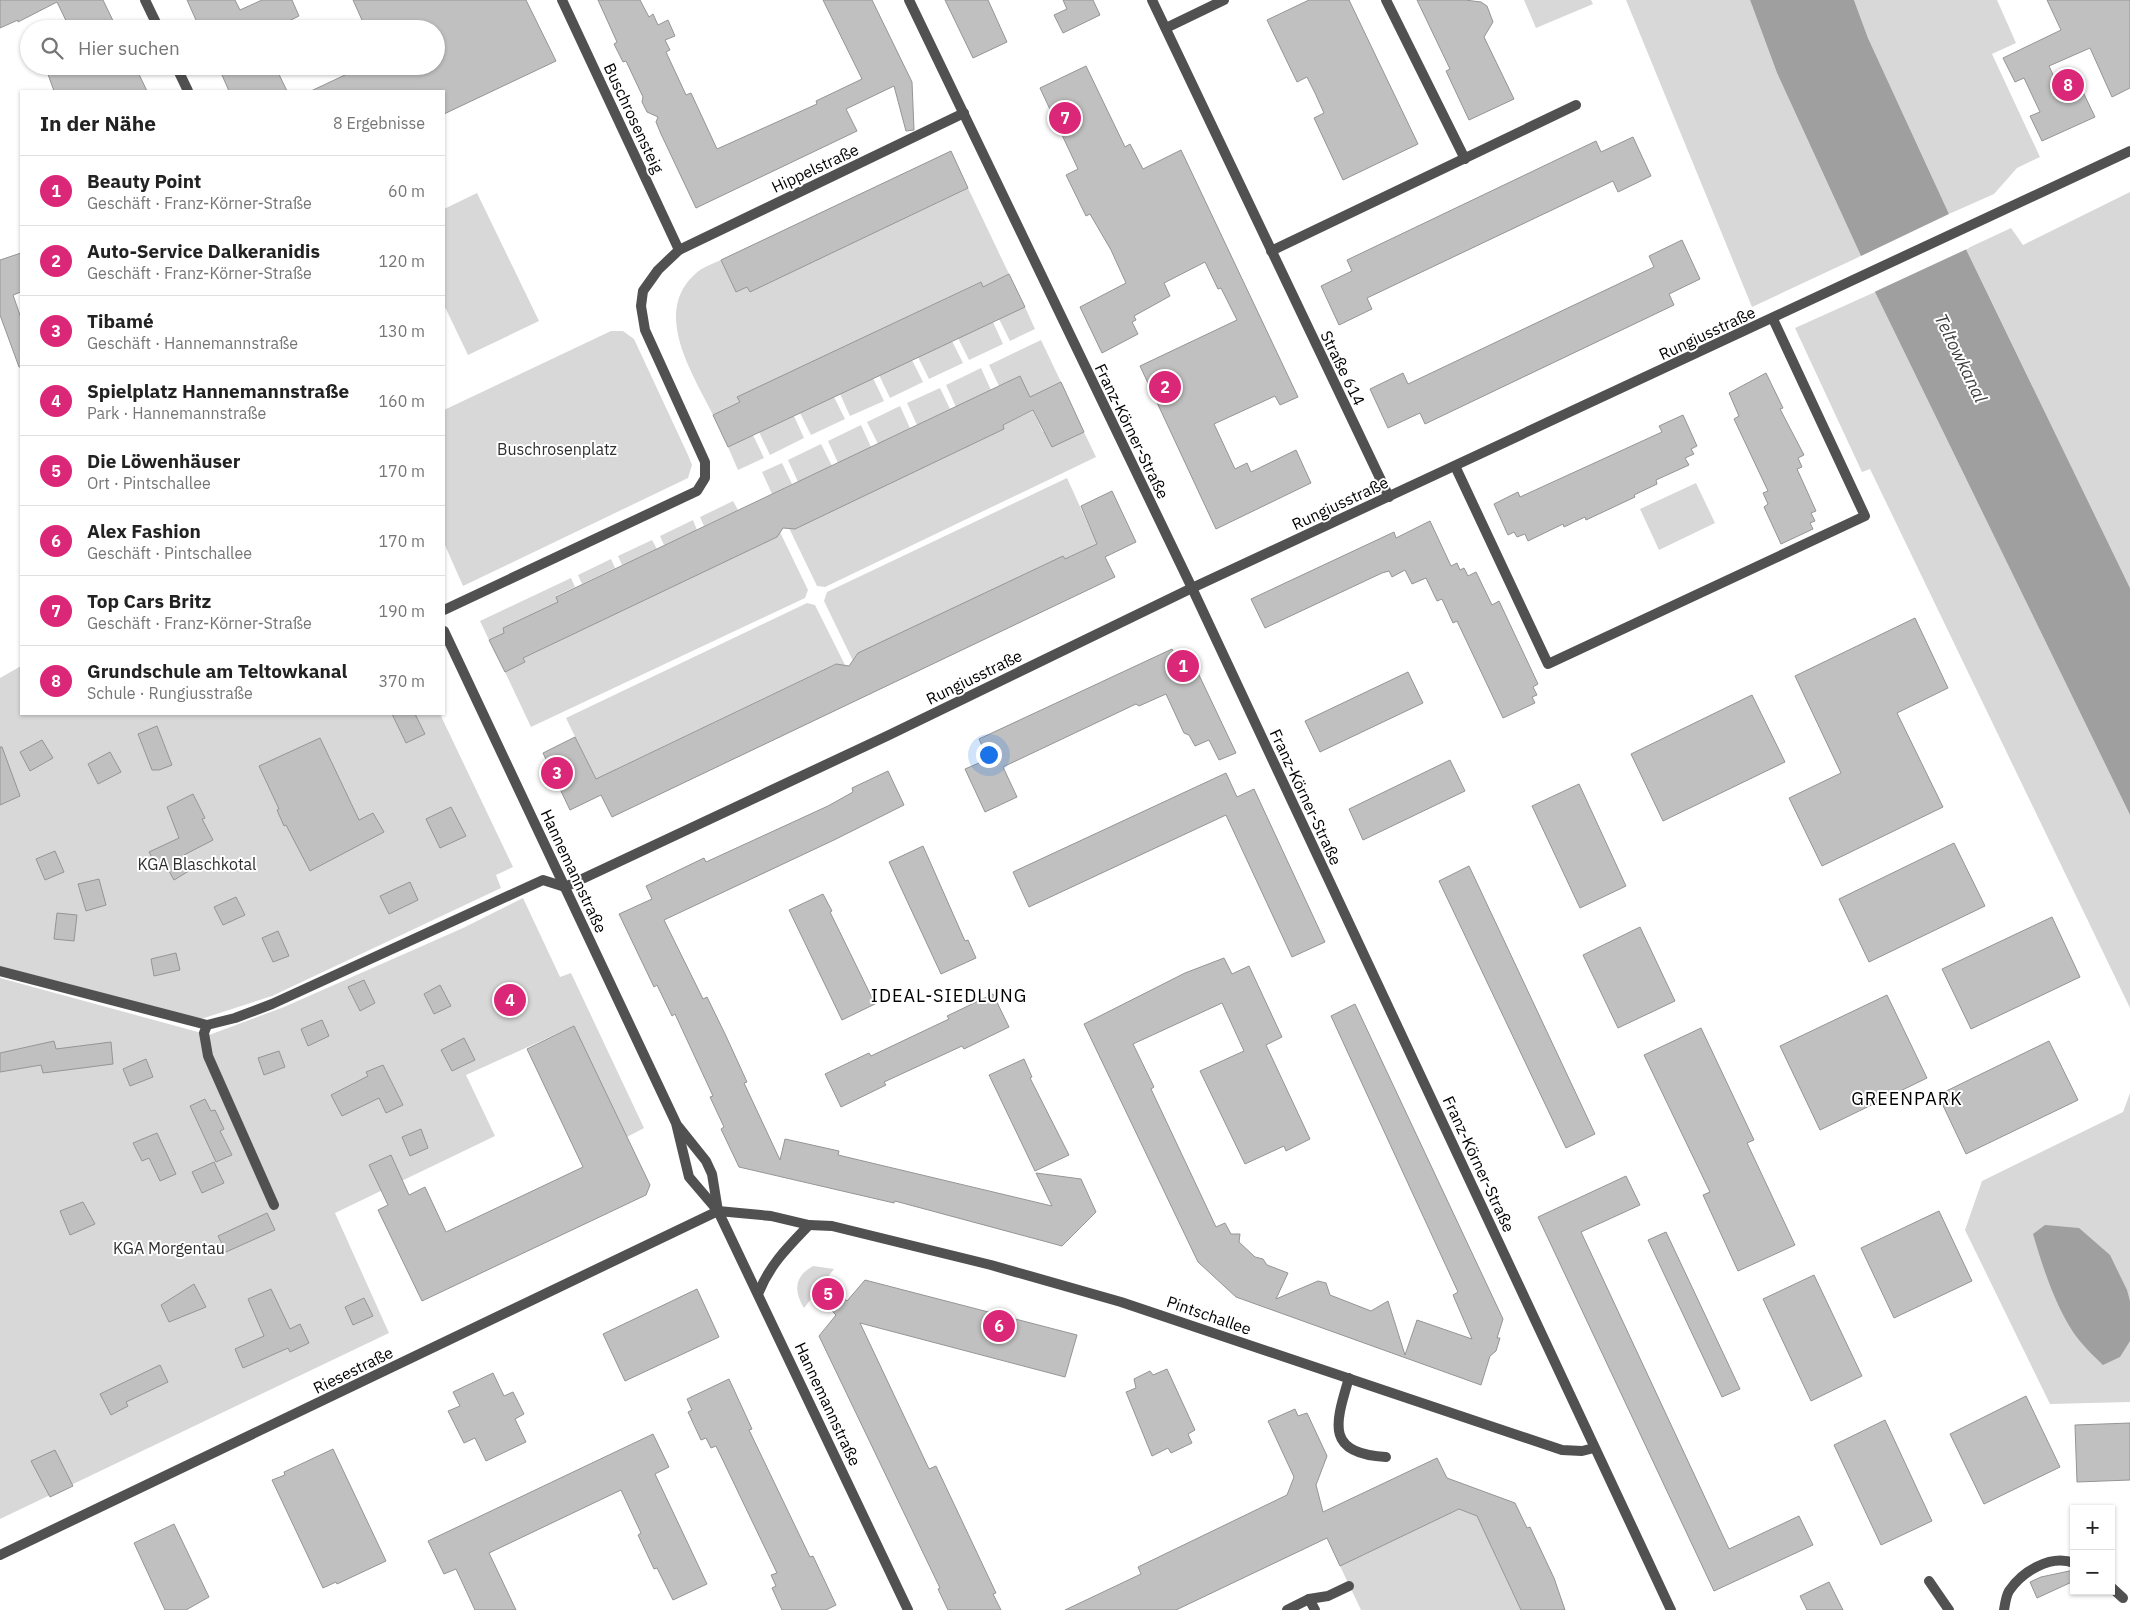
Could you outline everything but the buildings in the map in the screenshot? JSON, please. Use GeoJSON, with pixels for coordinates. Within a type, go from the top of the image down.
{"type":"FeatureCollection","features":[{"type":"Feature","properties":{"kind":"street"},"geometry":{"type":"LineString","coordinates":[[145,0],[155,20]]}},
{"type":"Feature","properties":{"kind":"street","name":"Buschrosensteig"},"geometry":{"type":"LineString","coordinates":[[562,0],[679,250]]}},
{"type":"Feature","properties":{"kind":"street","name":"Franz-Körner-Straße"},"geometry":{"type":"LineString","coordinates":[[909,0],[1192,588],[1671,1610]]}},
{"type":"Feature","properties":{"kind":"street","name":"Straße 614"},"geometry":{"type":"LineString","coordinates":[[1152,0],[1389,497]]}},
{"type":"Feature","properties":{"kind":"street"},"geometry":{"type":"LineString","coordinates":[[1166,28],[1224,0]]}},
{"type":"Feature","properties":{"kind":"street"},"geometry":{"type":"LineString","coordinates":[[1386,0],[1465,159]]}},
{"type":"Feature","properties":{"kind":"street"},"geometry":{"type":"LineString","coordinates":[[180,75],[188,90]]}},
{"type":"Feature","properties":{"kind":"street"},"geometry":{"type":"LineString","coordinates":[[1271,251],[1576,105]]}},
{"type":"Feature","properties":{"kind":"street","name":"Hippelstraße"},"geometry":{"type":"LineString","coordinates":[[679,250],[964,113]]}},
{"type":"Feature","properties":{"kind":"street","name":"Rungiusstraße"},"geometry":{"type":"LineString","coordinates":[[565,887],[887,736],[1192,588],[1773,319],[2130,151]]}},
{"type":"Feature","properties":{"kind":"street"},"geometry":{"type":"LineString","coordinates":[[445,610],[697,491],[705,478],[705,462],[645,330],[641,306],[643,291],[658,270],[679,250]]}},
{"type":"Feature","properties":{"kind":"street"},"geometry":{"type":"LineString","coordinates":[[1455,466],[1548,664],[1865,516],[1773,319]]}},
{"type":"Feature","properties":{"kind":"street","name":"Hannemannstraße"},"geometry":{"type":"LineString","coordinates":[[445,633],[676,1123],[689,1177],[718,1211],[908,1610]]}},
{"type":"Feature","properties":{"kind":"street"},"geometry":{"type":"LineString","coordinates":[[0,971],[207,1024],[235,1018],[272,1004],[543,880],[565,887]]}},
{"type":"Feature","properties":{"kind":"street"},"geometry":{"type":"LineString","coordinates":[[207,1024],[204,1034],[208,1056],[274,1205]]}},
{"type":"Feature","properties":{"kind":"street","name":"Hannemannstraße"},"geometry":{"type":"LineString","coordinates":[[676,1123],[706,1161],[712,1174],[718,1211]]}},
{"type":"Feature","properties":{"kind":"street","name":"Pintschallee"},"geometry":{"type":"LineString","coordinates":[[718,1211],[771,1216],[809,1225],[842,1228],[991,1265],[1122,1302],[1562,1450],[1582,1451],[1594,1448]]}},
{"type":"Feature","properties":{"kind":"street","name":"Riesestraße"},"geometry":{"type":"LineString","coordinates":[[0,1555],[718,1211]]}},
{"type":"Feature","properties":{"kind":"street"},"geometry":{"type":"LineString","coordinates":[[758,1292],[766,1273],[776,1258],[809,1225]]}},
{"type":"Feature","properties":{"kind":"street"},"geometry":{"type":"LineString","coordinates":[[1349,1378],[1337,1418],[1342,1440],[1350,1449],[1358,1453],[1386,1457]]}},
{"type":"Feature","properties":{"kind":"street"},"geometry":{"type":"LineString","coordinates":[[2004,1610],[2008,1592],[2026,1572],[2048,1563],[2070,1563]]}},
{"type":"Feature","properties":{"kind":"street"},"geometry":{"type":"LineString","coordinates":[[1929,1581],[1949,1610]]}},
{"type":"Feature","properties":{"kind":"street"},"geometry":{"type":"LineString","coordinates":[[1287,1610],[1309,1600],[1328,1596],[1349,1586]]}},
{"type":"Feature","properties":{"kind":"street"},"geometry":{"type":"LineString","coordinates":[[2115,1591],[2123,1598]]}},
{"type":"Feature","properties":{"kind":"street"},"geometry":{"type":"LineString","coordinates":[[1309,1600],[1314,1610]]}},
{"type":"Feature","properties":{"kind":"green space"},"geometry":{"type":"Polygon","coordinates":[[[1524,0],[1591,0],[1593,4],[1536,28],[1524,0]]]}},
{"type":"Feature","properties":{"kind":"green space"},"geometry":{"type":"Polygon","coordinates":[[[1626,0],[1750,0],[1777,73],[1861,256],[1752,307],[1626,0]]]}},
{"type":"Feature","properties":{"kind":"green space"},"geometry":{"type":"Polygon","coordinates":[[[1854,0],[1997,0],[2016,43],[1992,54],[2040,157],[2017,168],[1994,194],[1949,214],[1868,38],[1854,0]]]}},
{"type":"Feature","properties":{"kind":"green space"},"geometry":{"type":"Polygon","coordinates":[[[968,188],[1009,274],[983,287],[980,282],[738,397],[740,402],[713,415],[686,361],[676,322],[678,303],[685,286],[700,270],[721,260],[736,292],[747,287],[750,292],[968,188]]]}},
{"type":"Feature","properties":{"kind":"green space"},"geometry":{"type":"Polygon","coordinates":[[[2130,192],[2130,588],[1966,249],[2011,228],[2023,245],[2130,192]]]}},
{"type":"Feature","properties":{"kind":"green space"},"geometry":{"type":"Polygon","coordinates":[[[477,193],[539,321],[468,355],[445,307],[445,209],[477,193]]]}},
{"type":"Feature","properties":{"kind":"green space"},"geometry":{"type":"Polygon","coordinates":[[[1875,292],[2130,815],[2130,1008],[1870,469],[1862,472],[1795,328],[1875,292]]]}},
{"type":"Feature","properties":{"kind":"green space"},"geometry":{"type":"Polygon","coordinates":[[[1025,307],[1035,329],[1010,341],[999,319],[1025,307]]]}},
{"type":"Feature","properties":{"kind":"green space"},"geometry":{"type":"Polygon","coordinates":[[[993,322],[1003,344],[969,360],[958,338],[993,322]]]}},
{"type":"Feature","properties":{"kind":"green space","name":"Buschrosenplatz"},"geometry":{"type":"Polygon","coordinates":[[[611,331],[623,331],[634,339],[692,465],[688,478],[463,586],[445,545],[445,410],[611,331]]]}},
{"type":"Feature","properties":{"kind":"green space"},"geometry":{"type":"Polygon","coordinates":[[[1041,340],[1061,382],[1030,397],[1020,376],[999,386],[989,365],[1041,340]]]}},
{"type":"Feature","properties":{"kind":"green space"},"geometry":{"type":"Polygon","coordinates":[[[952,341],[963,363],[929,379],[918,357],[952,341]]]}},
{"type":"Feature","properties":{"kind":"green space"},"geometry":{"type":"Polygon","coordinates":[[[912,360],[923,382],[890,398],[879,375],[912,360]]]}},
{"type":"Feature","properties":{"kind":"green space"},"geometry":{"type":"Polygon","coordinates":[[[981,368],[991,390],[956,407],[946,385],[981,368]]]}},
{"type":"Feature","properties":{"kind":"green space"},"geometry":{"type":"Polygon","coordinates":[[[873,378],[884,401],[850,416],[840,394],[873,378]]]}},
{"type":"Feature","properties":{"kind":"green space"},"geometry":{"type":"Polygon","coordinates":[[[940,388],[950,409],[917,425],[907,403],[940,388]]]}},
{"type":"Feature","properties":{"kind":"green space"},"geometry":{"type":"Polygon","coordinates":[[[834,397],[845,419],[811,435],[800,413],[834,397]]]}},
{"type":"Feature","properties":{"kind":"green space"},"geometry":{"type":"Polygon","coordinates":[[[900,406],[910,428],[878,444],[867,422],[900,406]]]}},
{"type":"Feature","properties":{"kind":"green space"},"geometry":{"type":"Polygon","coordinates":[[[1033,411],[1043,432],[1084,432],[1096,457],[825,587],[817,586],[788,526],[795,529],[1004,429],[1003,425],[1033,411]]]}},
{"type":"Feature","properties":{"kind":"green space"},"geometry":{"type":"Polygon","coordinates":[[[794,416],[804,438],[770,455],[759,432],[794,416]]]}},
{"type":"Feature","properties":{"kind":"green space"},"geometry":{"type":"Polygon","coordinates":[[[861,425],[871,447],[838,463],[828,441],[861,425]]]}},
{"type":"Feature","properties":{"kind":"green space"},"geometry":{"type":"Polygon","coordinates":[[[753,435],[764,458],[738,470],[728,447],[753,435]]]}},
{"type":"Feature","properties":{"kind":"green space"},"geometry":{"type":"Polygon","coordinates":[[[821,444],[832,466],[798,482],[788,460],[821,444]]]}},
{"type":"Feature","properties":{"kind":"green space"},"geometry":{"type":"Polygon","coordinates":[[[782,463],[792,484],[772,494],[762,472],[782,463]]]}},
{"type":"Feature","properties":{"kind":"green space"},"geometry":{"type":"Polygon","coordinates":[[[1067,478],[1097,544],[1065,559],[1063,556],[858,653],[854,658],[854,663],[824,601],[827,592],[1067,478]]]}},
{"type":"Feature","properties":{"kind":"green space"},"geometry":{"type":"Polygon","coordinates":[[[1696,483],[1715,523],[1659,550],[1640,509],[1696,483]]]}},
{"type":"Feature","properties":{"kind":"green space"},"geometry":{"type":"Polygon","coordinates":[[[733,501],[738,510],[704,526],[700,517],[733,501]]]}},
{"type":"Feature","properties":{"kind":"green space"},"geometry":{"type":"Polygon","coordinates":[[[693,520],[697,530],[664,545],[660,536],[693,520]]]}},
{"type":"Feature","properties":{"kind":"green space"},"geometry":{"type":"Polygon","coordinates":[[[779,530],[808,590],[805,598],[531,727],[505,672],[525,662],[523,658],[777,537],[779,530]]]}},
{"type":"Feature","properties":{"kind":"green space"},"geometry":{"type":"Polygon","coordinates":[[[652,540],[657,549],[622,565],[618,556],[652,540]]]}},
{"type":"Feature","properties":{"kind":"green space"},"geometry":{"type":"Polygon","coordinates":[[[611,559],[615,568],[582,584],[578,575],[611,559]]]}},
{"type":"Feature","properties":{"kind":"green space"},"geometry":{"type":"Polygon","coordinates":[[[571,578],[575,587],[556,596],[558,602],[503,628],[504,633],[489,640],[480,621],[571,578]]]}},
{"type":"Feature","properties":{"kind":"green space"},"geometry":{"type":"Polygon","coordinates":[[[807,603],[815,605],[846,667],[835,664],[616,769],[618,774],[598,784],[566,718],[807,603]]]}},
{"type":"Feature","properties":{"kind":"green space","name":"KGA Blaschkotal"},"geometry":{"type":"Polygon","coordinates":[[[20,667],[20,715],[440,715],[513,867],[496,875],[501,888],[272,996],[201,1019],[0,966],[0,678],[20,667]]]}},
{"type":"Feature","properties":{"kind":"green space","name":"KGA Morgentau"},"geometry":{"type":"Polygon","coordinates":[[[523,898],[560,977],[571,973],[644,1128],[627,1137],[574,1026],[466,1075],[495,1136],[335,1213],[389,1333],[0,1519],[0,978],[209,1035],[284,1007],[463,928],[523,898]]]}},
{"type":"Feature","properties":{"kind":"green space"},"geometry":{"type":"Polygon","coordinates":[[[2130,1093],[2130,1402],[2050,1404],[1965,1230],[1982,1181],[2123,1112],[2130,1093]]]}},
{"type":"Feature","properties":{"kind":"green space"},"geometry":{"type":"Polygon","coordinates":[[[813,1266],[834,1269],[804,1308],[798,1295],[799,1279],[802,1274],[813,1266]]]}},
{"type":"Feature","properties":{"kind":"green space"},"geometry":{"type":"Polygon","coordinates":[[[1459,1509],[1477,1516],[1521,1610],[1361,1610],[1340,1566],[1459,1509]]]}},
{"type":"Feature","properties":{"kind":"water","name":"Teltowkanal"},"geometry":{"type":"Polygon","coordinates":[[[1750,0],[1854,0],[1868,38],[1949,214],[2130,588],[2130,815],[1875,292],[1861,256],[1777,73],[1750,0]]]}},
{"type":"Feature","properties":{"kind":"water"},"geometry":{"type":"Polygon","coordinates":[[[2045,1225],[2079,1228],[2110,1255],[2127,1290],[2130,1301],[2130,1341],[2120,1357],[2103,1365],[2071,1329],[2057,1303],[2033,1234],[2045,1225]]]}},
{"type":"Feature","properties":{"kind":"pier"},"geometry":{"type":"Polygon","coordinates":[[[1951,213],[1969,248],[1872,293],[1859,257],[1951,213]]]}},
{"type":"Feature","properties":{"kind":"place","name":"Grundschule am Teltowkanal"},"geometry":{"type":"Point","coordinates":[2068,85]}},
{"type":"Feature","properties":{"kind":"place","name":"Top Cars Britz"},"geometry":{"type":"Point","coordinates":[1065,118]}},
{"type":"Feature","properties":{"kind":"place","name":"Auto-Service Dalkeranidis"},"geometry":{"type":"Point","coordinates":[1165,387]}},
{"type":"Feature","properties":{"kind":"place","name":"Beauty Point"},"geometry":{"type":"Point","coordinates":[1183,666]}},
{"type":"Feature","properties":{"kind":"place","name":"Tibamé"},"geometry":{"type":"Point","coordinates":[557,773]}},
{"type":"Feature","properties":{"kind":"place","name":"Spielplatz Hannemannstraße"},"geometry":{"type":"Point","coordinates":[510,1000]}},
{"type":"Feature","properties":{"kind":"place","name":"Die Löwenhäuser"},"geometry":{"type":"Point","coordinates":[828,1294]}},
{"type":"Feature","properties":{"kind":"place","name":"Alex Fashion"},"geometry":{"type":"Point","coordinates":[999,1326]}},
{"type":"Feature","properties":{"kind":"district","name":"IDEAL-SIEDLUNG"},"geometry":{"type":"Point","coordinates":[949,995]}},
{"type":"Feature","properties":{"kind":"district","name":"GREENPARK"},"geometry":{"type":"Point","coordinates":[1907,1098]}}]}
